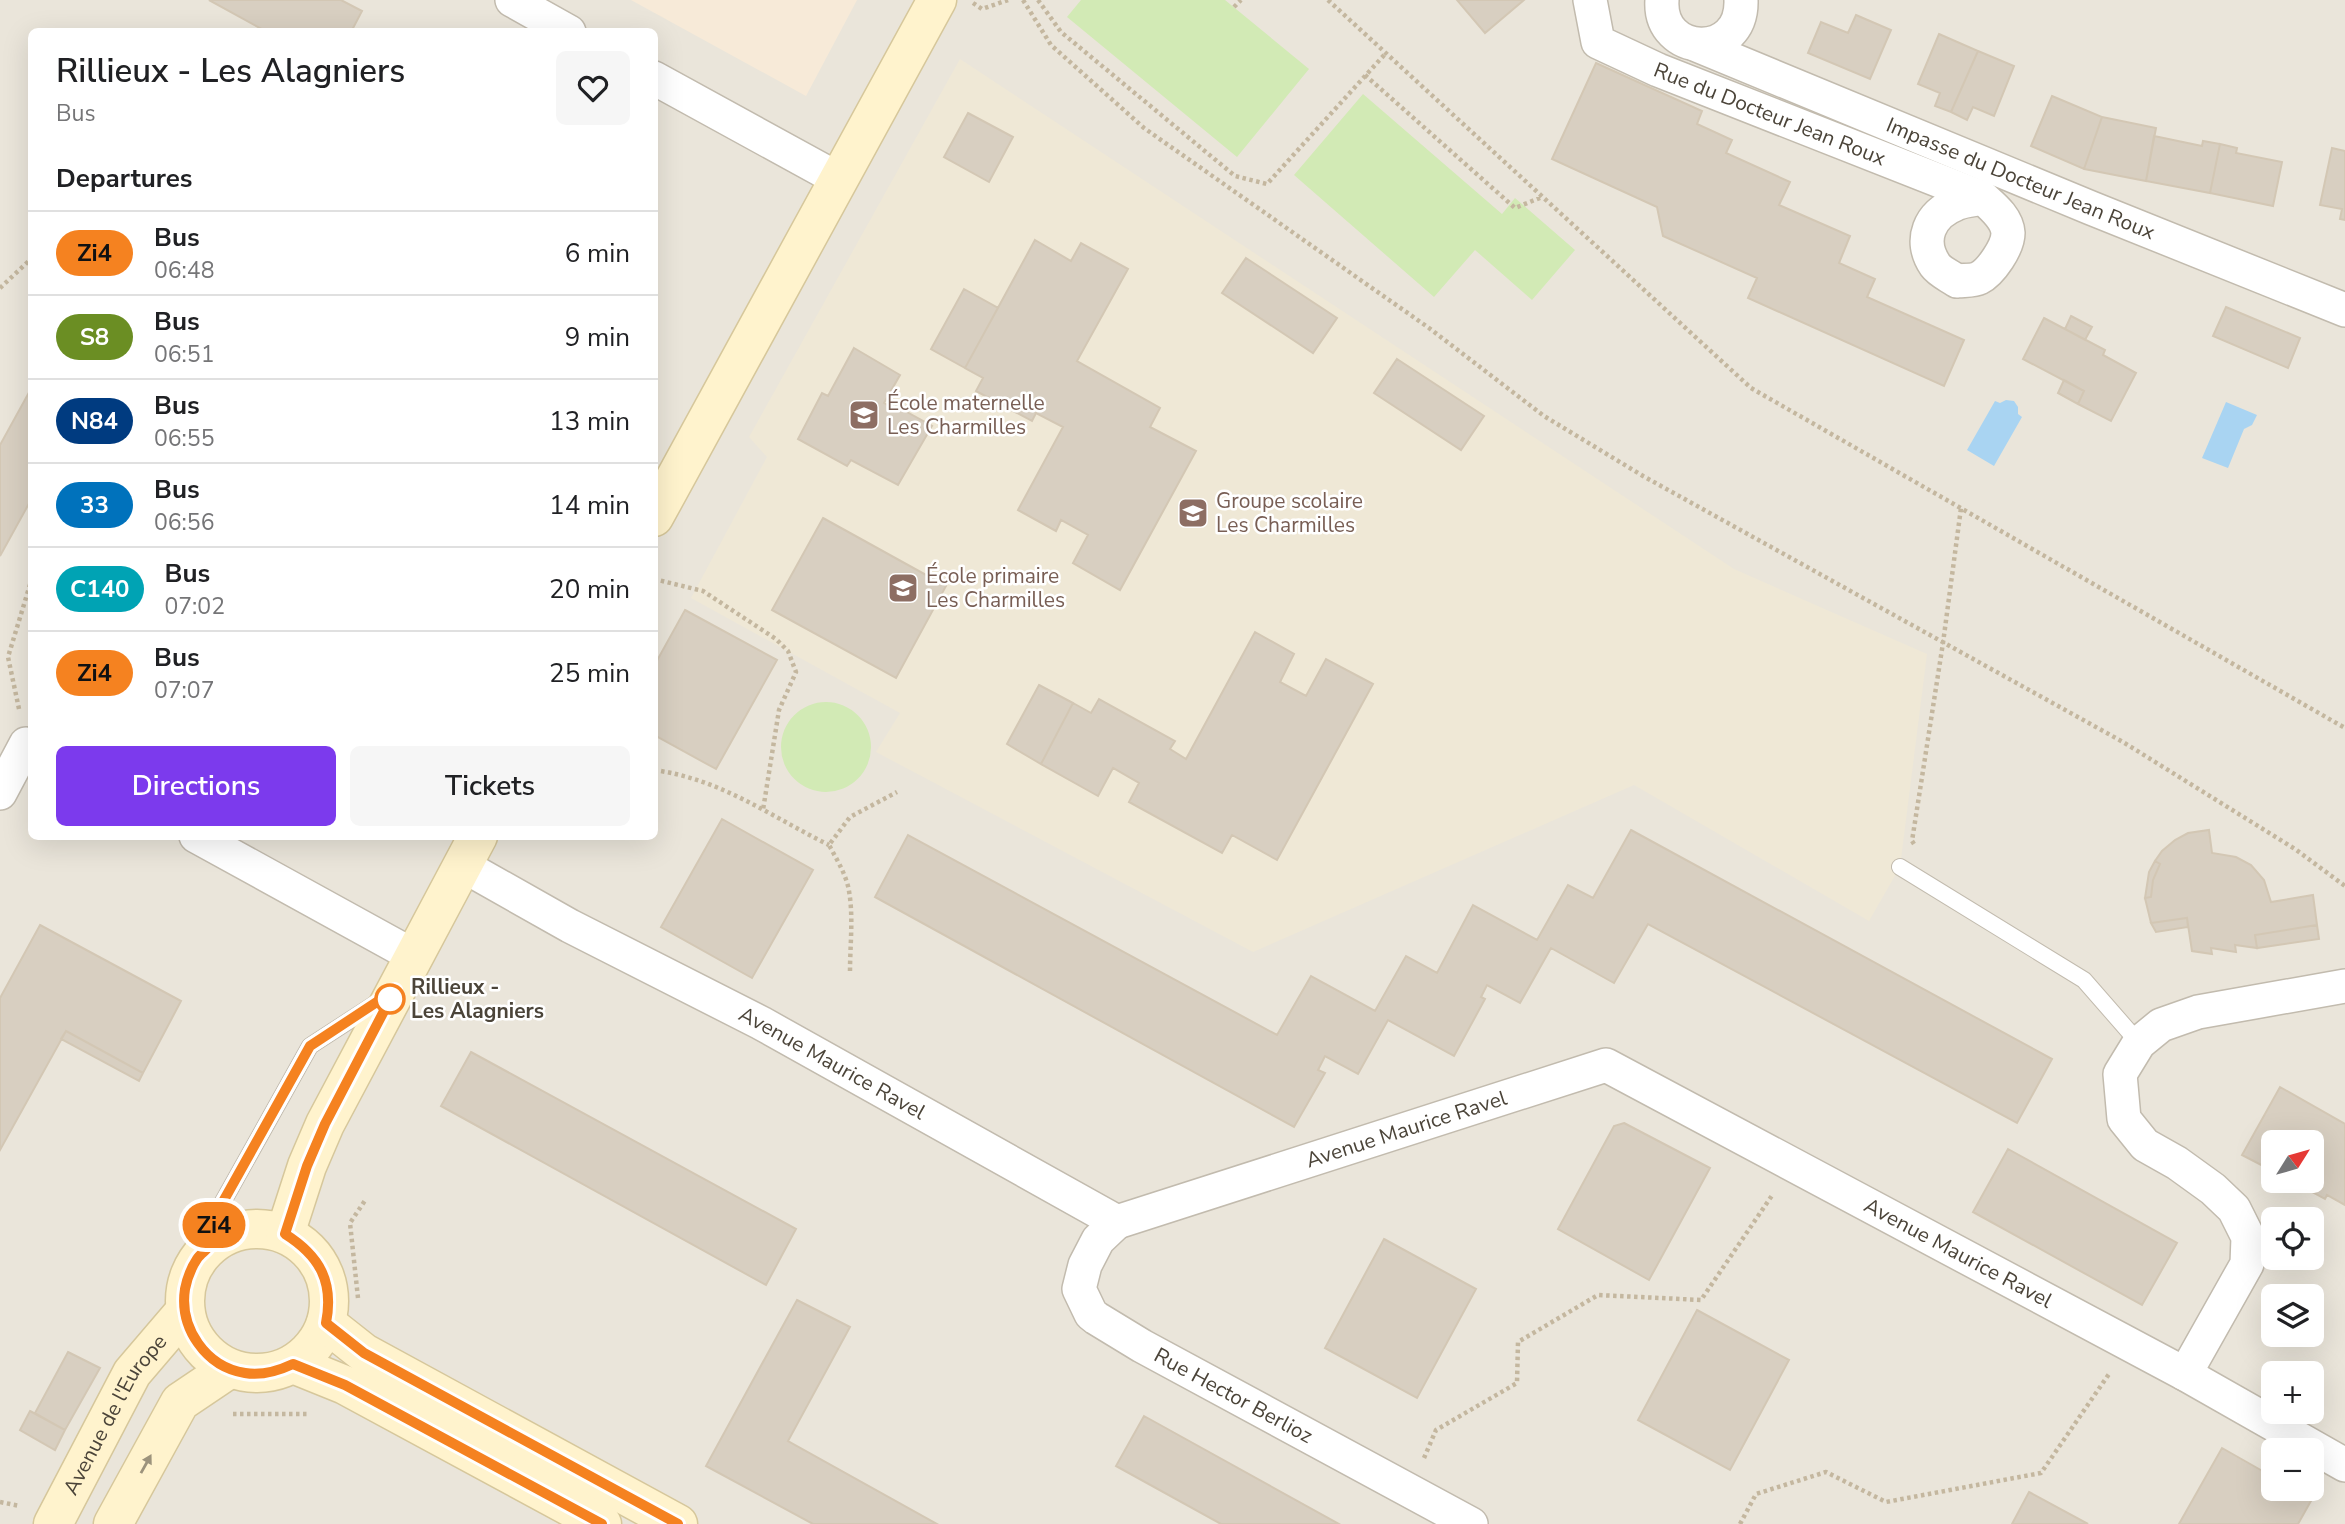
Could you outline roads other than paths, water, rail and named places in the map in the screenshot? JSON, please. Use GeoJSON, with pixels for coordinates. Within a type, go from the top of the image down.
{"type":"FeatureCollection","features":[{"type":"Feature","properties":{"kind":"street"},"geometry":{"type":"LineString","coordinates":[[512,0],[562,28]]}},
{"type":"Feature","properties":{"kind":"street"},"geometry":{"type":"LineString","coordinates":[[658,510],[937,0]]}},
{"type":"Feature","properties":{"kind":"street","name":"Rue du Docteur Jean Roux"},"geometry":{"type":"LineString","coordinates":[[1590,0],[1598,42],[1658,70],[1983,198]]}},
{"type":"Feature","properties":{"kind":"street","name":"Impasse du Docteur Jean Roux"},"geometry":{"type":"LineString","coordinates":[[1662,0],[1661,8],[1669,28],[1686,42],[2345,310]]}},
{"type":"Feature","properties":{"kind":"street"},"geometry":{"type":"LineString","coordinates":[[1697,45],[1719,41],[1734,29],[1739,18],[1741,0]]}},
{"type":"Feature","properties":{"kind":"street"},"geometry":{"type":"LineString","coordinates":[[658,80],[840,180]]}},
{"type":"Feature","properties":{"kind":"street"},"geometry":{"type":"LineString","coordinates":[[0,793],[28,747]]}},
{"type":"Feature","properties":{"kind":"street"},"geometry":{"type":"LineString","coordinates":[[203,840],[414,956]]}},
{"type":"Feature","properties":{"kind":"street"},"geometry":{"type":"LineString","coordinates":[[285,1234],[307,1166],[325,1124],[470,851]]}},
{"type":"Feature","properties":{"kind":"street","name":"Avenue Maurice Ravel"},"geometry":{"type":"LineString","coordinates":[[470,851],[570,926],[761,1023],[1117,1222],[1606,1065],[2185,1374],[2345,1465]]}},
{"type":"Feature","properties":{"kind":"street"},"geometry":{"type":"LineString","coordinates":[[2185,1374],[2247,1264],[2248,1237],[2234,1209],[2204,1182],[2145,1145],[2124,1119],[2120,1074],[2139,1043],[2161,1025],[2198,1012],[2345,986]]}},
{"type":"Feature","properties":{"kind":"street","name":"Rue Hector Berlioz"},"geometry":{"type":"LineString","coordinates":[[1117,1222],[1098,1241],[1085,1265],[1080,1289],[1091,1314],[1142,1346],[1471,1524]]}},
{"type":"Feature","properties":{"kind":"street"},"geometry":{"type":"LineString","coordinates":[[270,1230],[285,1234],[309,1252],[318,1264],[329,1293],[326,1323],[314,1347],[293,1364],[278,1371],[245,1373],[229,1368],[204,1352],[188,1326],[185,1291],[190,1273],[197,1259],[223,1237],[238,1231],[270,1230]]}},
{"type":"Feature","properties":{"kind":"street","name":"Avenue de l'Europe"},"geometry":{"type":"LineString","coordinates":[[53,1524],[132,1373],[185,1311]]}},
{"type":"Feature","properties":{"kind":"street"},"geometry":{"type":"LineString","coordinates":[[326,1323],[355,1369],[602,1524]]}},
{"type":"Feature","properties":{"kind":"street"},"geometry":{"type":"LineString","coordinates":[[293,1364],[355,1369],[678,1524]]}},
{"type":"Feature","properties":{"kind":"street"},"geometry":{"type":"LineString","coordinates":[[113,1524],[180,1402],[229,1368]]}},
{"type":"Feature","properties":{"kind":"lane"},"geometry":{"type":"LineString","coordinates":[[1900,867],[2084,980],[2139,1043]]}},
{"type":"Feature","properties":{"kind":"lane"},"geometry":{"type":"LineString","coordinates":[[211,1245],[215,1216],[310,1046],[395,990]]}},
{"type":"Feature","properties":{"kind":"water"},"geometry":{"type":"Polygon","coordinates":[[[2006,400],[2014,401],[2018,414],[2022,417],[1994,466],[1967,450],[1995,401],[2000,403],[2006,400]]]}},
{"type":"Feature","properties":{"kind":"water"},"geometry":{"type":"Polygon","coordinates":[[[2226,402],[2257,415],[2252,425],[2244,429],[2228,468],[2202,458],[2226,402]]]}},
{"type":"Feature","properties":{"kind":"place","name":"École maternelle Les Charmilles"},"geometry":{"type":"Point","coordinates":[864,415]}},
{"type":"Feature","properties":{"kind":"place","name":"Groupe scolaire Les Charmilles"},"geometry":{"type":"Point","coordinates":[1193,513]}},
{"type":"Feature","properties":{"kind":"place","name":"École primaire Les Charmilles"},"geometry":{"type":"Point","coordinates":[903,588]}},
{"type":"Feature","properties":{"kind":"place","name":"Rillieux - Les Alagniers"},"geometry":{"type":"Point","coordinates":[390,999]}}]}
